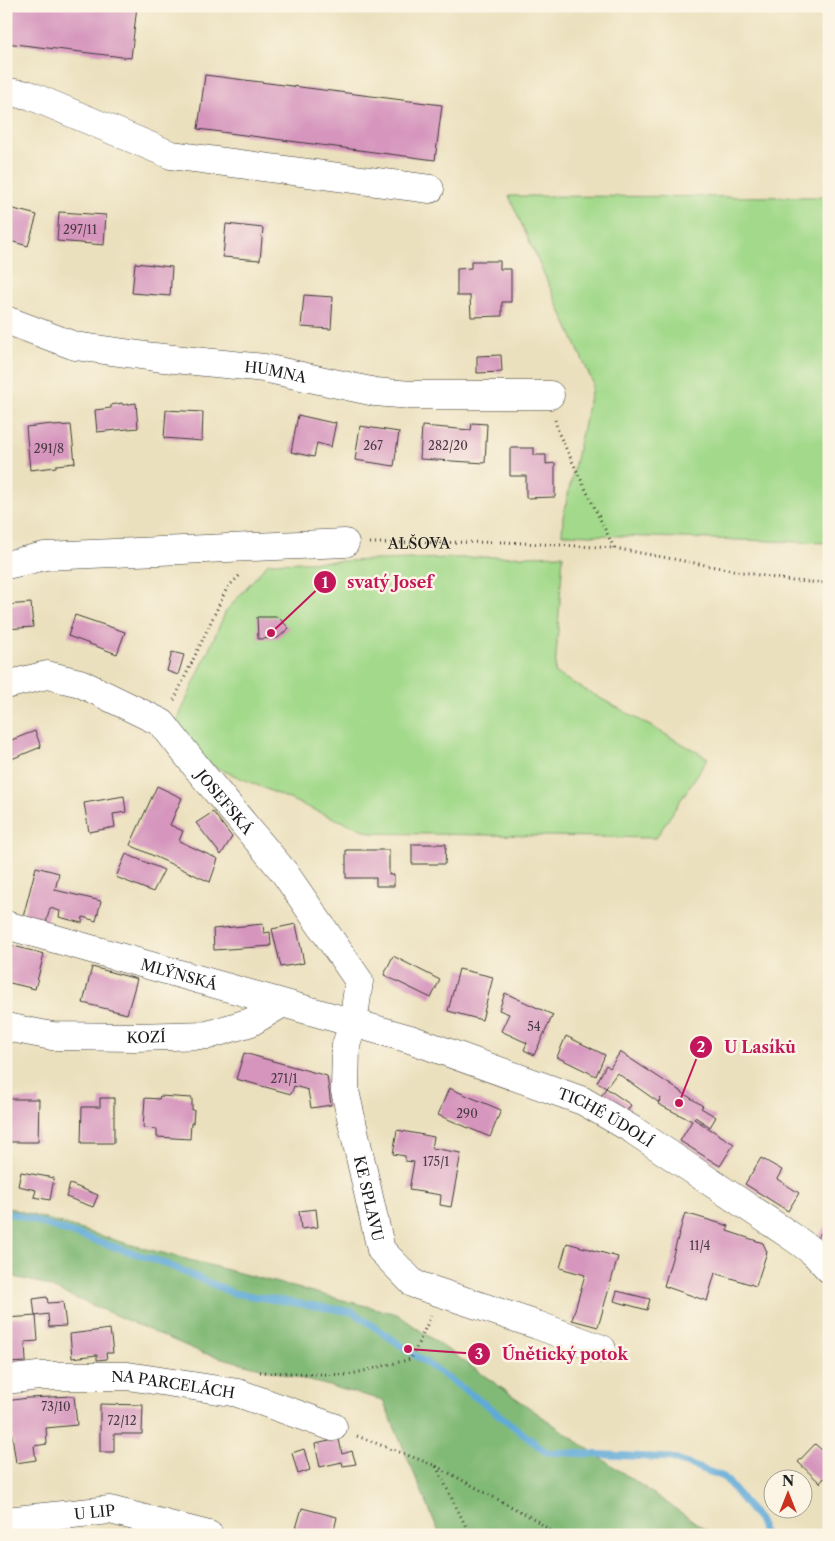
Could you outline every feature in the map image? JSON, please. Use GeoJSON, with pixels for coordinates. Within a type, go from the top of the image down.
{"type":"FeatureCollection","features":[{"type":"Feature","properties":{"kind":"street"},"geometry":{"type":"LineString","coordinates":[[6,92],[29,95],[171,155],[430,189]]}},
{"type":"Feature","properties":{"kind":"street","name":"HUMNA"},"geometry":{"type":"LineString","coordinates":[[6,320],[75,346],[154,357],[264,368],[375,392],[412,395],[550,395]]}},
{"type":"Feature","properties":{"kind":"street"},"geometry":{"type":"LineString","coordinates":[[6,565],[45,556],[345,543]]}},
{"type":"Feature","properties":{"kind":"street","name":"JOSEFSKÁ"},"geometry":{"type":"LineString","coordinates":[[6,685],[47,676],[80,683],[162,723],[284,872],[359,981],[353,1024]]}},
{"type":"Feature","properties":{"kind":"street","name":"MLÝNSKÁ"},"geometry":{"type":"LineString","coordinates":[[6,925],[353,1024]]}},
{"type":"Feature","properties":{"kind":"street","name":"KOZÍ"},"geometry":{"type":"LineString","coordinates":[[6,1027],[52,1036],[135,1037],[208,1035],[251,1022],[281,1004]]}},
{"type":"Feature","properties":{"kind":"street","name":"TICHÉ ÚDOLÍ"},"geometry":{"type":"LineString","coordinates":[[353,1024],[410,1039],[583,1101],[633,1130],[797,1240],[813,1252],[829,1269]]}},
{"type":"Feature","properties":{"kind":"street","name":"KE SPLAVU"},"geometry":{"type":"LineString","coordinates":[[353,1024],[346,1045],[345,1091],[381,1250],[414,1284],[602,1349]]}},
{"type":"Feature","properties":{"kind":"street","name":"NA PARCELÁCH"},"geometry":{"type":"LineString","coordinates":[[6,1380],[38,1376],[128,1376],[238,1393],[333,1427]]}},
{"type":"Feature","properties":{"kind":"street","name":"U LIP"},"geometry":{"type":"LineString","coordinates":[[6,1521],[110,1510],[209,1535]]}},
{"type":"Feature","properties":{"kind":"path"},"geometry":{"type":"LineString","coordinates":[[550,395],[559,434],[614,548]]}},
{"type":"Feature","properties":{"kind":"path","name":"ALŠOVA"},"geometry":{"type":"LineString","coordinates":[[345,543],[504,542],[614,548],[791,581],[829,582]]}},
{"type":"Feature","properties":{"kind":"path"},"geometry":{"type":"LineString","coordinates":[[162,723],[227,588],[265,547]]}},
{"type":"Feature","properties":{"kind":"path"},"geometry":{"type":"LineString","coordinates":[[238,1393],[260,1372],[348,1375],[411,1359],[441,1293]]}},
{"type":"Feature","properties":{"kind":"path"},"geometry":{"type":"LineString","coordinates":[[333,1427],[436,1466],[534,1518],[557,1535]]}},
{"type":"Feature","properties":{"kind":"path"},"geometry":{"type":"LineString","coordinates":[[436,1466],[470,1535]]}},
{"type":"Feature","properties":{"kind":"green space"},"geometry":{"type":"Polygon","coordinates":[[[509,196],[829,197],[829,543],[562,534],[563,517],[593,383],[509,196]]]}},
{"type":"Feature","properties":{"kind":"green space"},"geometry":{"type":"Polygon","coordinates":[[[563,555],[555,673],[708,758],[656,838],[372,833],[215,767],[189,748],[177,721],[226,611],[268,563],[563,555]]]}},
{"type":"Feature","properties":{"kind":"green space"},"geometry":{"type":"Polygon","coordinates":[[[6,1207],[128,1244],[397,1314],[598,1456],[714,1535],[440,1535],[383,1400],[203,1353],[40,1283],[6,1275],[6,1207]]]}},
{"type":"Feature","properties":{"kind":"building"},"geometry":{"type":"Polygon","coordinates":[[[6,6],[137,6],[131,58],[6,43],[6,6]]]}},
{"type":"Feature","properties":{"kind":"building"},"geometry":{"type":"Polygon","coordinates":[[[205,75],[442,105],[435,160],[198,129],[205,75]]]}},
{"type":"Feature","properties":{"kind":"building"},"geometry":{"type":"Polygon","coordinates":[[[6,207],[37,215],[28,246],[6,240],[6,207]]]}},
{"type":"Feature","properties":{"kind":"building"},"geometry":{"type":"Polygon","coordinates":[[[59,212],[106,215],[104,245],[57,241],[59,212]]]}},
{"type":"Feature","properties":{"kind":"building"},"geometry":{"type":"Polygon","coordinates":[[[226,224],[263,228],[260,260],[223,257],[226,224]]]}},
{"type":"Feature","properties":{"kind":"building"},"geometry":{"type":"Polygon","coordinates":[[[471,261],[500,261],[500,269],[511,269],[511,302],[502,302],[502,316],[471,317],[470,296],[457,296],[457,269],[471,268],[471,261]]]}},
{"type":"Feature","properties":{"kind":"building"},"geometry":{"type":"Polygon","coordinates":[[[135,263],[172,267],[170,296],[132,293],[135,263]]]}},
{"type":"Feature","properties":{"kind":"building"},"geometry":{"type":"Polygon","coordinates":[[[304,295],[333,297],[331,329],[301,327],[304,295]]]}},
{"type":"Feature","properties":{"kind":"building"},"geometry":{"type":"Polygon","coordinates":[[[501,355],[502,372],[477,373],[477,356],[501,355]]]}},
{"type":"Feature","properties":{"kind":"building"},"geometry":{"type":"Polygon","coordinates":[[[122,403],[123,405],[136,403],[138,428],[97,432],[95,410],[111,408],[111,405],[122,403]]]}},
{"type":"Feature","properties":{"kind":"building"},"geometry":{"type":"Polygon","coordinates":[[[166,410],[203,412],[202,441],[164,438],[166,410]]]}},
{"type":"Feature","properties":{"kind":"building"},"geometry":{"type":"Polygon","coordinates":[[[298,415],[333,423],[336,422],[331,447],[317,443],[314,457],[291,452],[298,415]]]}},
{"type":"Feature","properties":{"kind":"building"},"geometry":{"type":"Polygon","coordinates":[[[472,423],[487,424],[485,463],[420,459],[422,426],[471,430],[472,423]]]}},
{"type":"Feature","properties":{"kind":"building"},"geometry":{"type":"Polygon","coordinates":[[[52,424],[52,426],[71,425],[75,463],[30,470],[26,427],[52,424]]]}},
{"type":"Feature","properties":{"kind":"building"},"geometry":{"type":"Polygon","coordinates":[[[360,426],[399,432],[394,466],[355,460],[360,426]]]}},
{"type":"Feature","properties":{"kind":"building"},"geometry":{"type":"Polygon","coordinates":[[[510,448],[534,448],[534,455],[546,455],[546,464],[555,463],[555,497],[526,498],[526,476],[510,476],[510,448]]]}},
{"type":"Feature","properties":{"kind":"building"},"geometry":{"type":"Polygon","coordinates":[[[31,603],[33,627],[6,629],[6,605],[31,603]]]}},
{"type":"Feature","properties":{"kind":"building"},"geometry":{"type":"Polygon","coordinates":[[[75,615],[125,632],[117,654],[68,636],[75,615]]]}},
{"type":"Feature","properties":{"kind":"building"},"geometry":{"type":"Polygon","coordinates":[[[257,617],[278,617],[289,628],[278,638],[258,639],[257,617]]]}},
{"type":"Feature","properties":{"kind":"building"},"geometry":{"type":"Polygon","coordinates":[[[172,652],[184,655],[178,675],[167,671],[172,652]]]}},
{"type":"Feature","properties":{"kind":"building"},"geometry":{"type":"Polygon","coordinates":[[[35,731],[41,747],[9,760],[6,753],[6,742],[35,731]]]}},
{"type":"Feature","properties":{"kind":"building"},"geometry":{"type":"Polygon","coordinates":[[[157,786],[182,798],[170,825],[183,831],[179,841],[218,859],[210,882],[130,845],[157,786]]]}},
{"type":"Feature","properties":{"kind":"building"},"geometry":{"type":"Polygon","coordinates":[[[124,796],[126,812],[113,814],[115,827],[89,832],[84,803],[124,796]]]}},
{"type":"Feature","properties":{"kind":"building"},"geometry":{"type":"Polygon","coordinates":[[[213,812],[232,837],[221,855],[196,823],[213,812]]]}},
{"type":"Feature","properties":{"kind":"building"},"geometry":{"type":"Polygon","coordinates":[[[412,844],[446,844],[445,864],[412,864],[412,844]]]}},
{"type":"Feature","properties":{"kind":"building"},"geometry":{"type":"Polygon","coordinates":[[[346,850],[389,850],[389,875],[394,875],[394,886],[376,886],[376,878],[346,878],[346,850]]]}},
{"type":"Feature","properties":{"kind":"building"},"geometry":{"type":"Polygon","coordinates":[[[126,854],[164,870],[153,892],[116,877],[126,854]]]}},
{"type":"Feature","properties":{"kind":"building"},"geometry":{"type":"Polygon","coordinates":[[[36,867],[59,873],[55,890],[101,901],[96,921],[83,917],[82,923],[59,917],[60,911],[50,908],[46,923],[23,917],[36,867]]]}},
{"type":"Feature","properties":{"kind":"building"},"geometry":{"type":"Polygon","coordinates":[[[263,924],[264,933],[270,932],[271,946],[214,950],[213,929],[263,924]]]}},
{"type":"Feature","properties":{"kind":"building"},"geometry":{"type":"Polygon","coordinates":[[[296,924],[304,963],[281,967],[272,929],[296,924]]]}},
{"type":"Feature","properties":{"kind":"building"},"geometry":{"type":"Polygon","coordinates":[[[6,944],[44,954],[35,989],[6,982],[6,944]]]}},
{"type":"Feature","properties":{"kind":"building"},"geometry":{"type":"Polygon","coordinates":[[[393,956],[440,980],[431,998],[384,975],[393,956]]]}},
{"type":"Feature","properties":{"kind":"building"},"geometry":{"type":"Polygon","coordinates":[[[92,967],[137,979],[127,1014],[83,1003],[92,967]]]}},
{"type":"Feature","properties":{"kind":"building"},"geometry":{"type":"Polygon","coordinates":[[[459,969],[493,977],[482,1020],[448,1011],[459,969]]]}},
{"type":"Feature","properties":{"kind":"building"},"geometry":{"type":"Polygon","coordinates":[[[505,993],[553,1015],[534,1055],[524,1050],[527,1043],[501,1031],[509,1014],[499,1010],[505,993]]]}},
{"type":"Feature","properties":{"kind":"building"},"geometry":{"type":"Polygon","coordinates":[[[566,1036],[605,1055],[596,1076],[557,1057],[566,1036]]]}},
{"type":"Feature","properties":{"kind":"building"},"geometry":{"type":"Polygon","coordinates":[[[620,1052],[703,1106],[701,1108],[716,1117],[710,1127],[695,1117],[694,1119],[734,1144],[720,1166],[680,1141],[692,1121],[658,1104],[661,1098],[658,1102],[617,1073],[606,1088],[597,1082],[606,1065],[610,1068],[620,1052]]]}},
{"type":"Feature","properties":{"kind":"building"},"geometry":{"type":"Polygon","coordinates":[[[244,1053],[327,1076],[331,1105],[311,1108],[308,1090],[294,1086],[291,1094],[236,1079],[244,1053]]]}},
{"type":"Feature","properties":{"kind":"building"},"geometry":{"type":"Polygon","coordinates":[[[449,1088],[501,1110],[490,1137],[438,1115],[449,1088]]]}},
{"type":"Feature","properties":{"kind":"building"},"geometry":{"type":"Polygon","coordinates":[[[606,1088],[631,1105],[624,1116],[599,1100],[606,1088]]]}},
{"type":"Feature","properties":{"kind":"building"},"geometry":{"type":"Polygon","coordinates":[[[160,1096],[192,1098],[192,1110],[194,1110],[190,1139],[157,1137],[157,1129],[143,1128],[145,1098],[159,1099],[160,1096]]]}},
{"type":"Feature","properties":{"kind":"building"},"geometry":{"type":"Polygon","coordinates":[[[100,1098],[114,1098],[114,1143],[81,1143],[82,1107],[100,1107],[100,1098]]]}},
{"type":"Feature","properties":{"kind":"building"},"geometry":{"type":"Polygon","coordinates":[[[7,1099],[39,1099],[38,1142],[6,1142],[7,1099]]]}},
{"type":"Feature","properties":{"kind":"building"},"geometry":{"type":"Polygon","coordinates":[[[397,1130],[434,1137],[432,1148],[461,1153],[451,1207],[440,1205],[441,1195],[409,1190],[414,1162],[405,1161],[405,1156],[393,1154],[397,1130]]]}},
{"type":"Feature","properties":{"kind":"building"},"geometry":{"type":"Polygon","coordinates":[[[761,1158],[782,1170],[777,1179],[799,1193],[788,1211],[745,1184],[761,1158]]]}},
{"type":"Feature","properties":{"kind":"building"},"geometry":{"type":"Polygon","coordinates":[[[21,1172],[54,1178],[50,1200],[34,1197],[36,1190],[18,1186],[21,1172]]]}},
{"type":"Feature","properties":{"kind":"building"},"geometry":{"type":"Polygon","coordinates":[[[70,1184],[98,1195],[93,1207],[66,1197],[70,1184]]]}},
{"type":"Feature","properties":{"kind":"building"},"geometry":{"type":"Polygon","coordinates":[[[316,1209],[318,1227],[301,1229],[299,1211],[316,1209]]]}},
{"type":"Feature","properties":{"kind":"building"},"geometry":{"type":"Polygon","coordinates":[[[685,1213],[729,1226],[727,1231],[763,1243],[767,1252],[756,1286],[715,1273],[707,1301],[664,1286],[685,1213]]]}},
{"type":"Feature","properties":{"kind":"building"},"geometry":{"type":"Polygon","coordinates":[[[829,1223],[829,1250],[816,1239],[829,1223]]]}},
{"type":"Feature","properties":{"kind":"building"},"geometry":{"type":"Polygon","coordinates":[[[567,1243],[618,1257],[598,1327],[572,1320],[585,1275],[560,1268],[567,1243]]]}},
{"type":"Feature","properties":{"kind":"building"},"geometry":{"type":"Polygon","coordinates":[[[617,1291],[650,1299],[647,1310],[614,1301],[617,1291]]]}},
{"type":"Feature","properties":{"kind":"building"},"geometry":{"type":"Polygon","coordinates":[[[47,1297],[48,1303],[63,1302],[66,1326],[49,1327],[48,1314],[35,1316],[33,1299],[47,1297]]]}},
{"type":"Feature","properties":{"kind":"building"},"geometry":{"type":"Polygon","coordinates":[[[36,1316],[38,1341],[25,1342],[26,1362],[6,1363],[6,1318],[36,1316]]]}},
{"type":"Feature","properties":{"kind":"building"},"geometry":{"type":"Polygon","coordinates":[[[110,1329],[113,1353],[106,1353],[107,1359],[97,1360],[97,1355],[72,1358],[70,1334],[110,1329]]]}},
{"type":"Feature","properties":{"kind":"building"},"geometry":{"type":"Polygon","coordinates":[[[74,1396],[77,1425],[46,1428],[47,1444],[34,1446],[36,1460],[16,1463],[11,1428],[6,1429],[6,1401],[74,1396]]]}},
{"type":"Feature","properties":{"kind":"building"},"geometry":{"type":"Polygon","coordinates":[[[100,1404],[143,1405],[142,1434],[114,1434],[114,1452],[100,1452],[100,1404]]]}},
{"type":"Feature","properties":{"kind":"building"},"geometry":{"type":"Polygon","coordinates":[[[339,1439],[342,1454],[352,1451],[356,1464],[343,1466],[342,1462],[320,1467],[315,1444],[339,1439]]]}},
{"type":"Feature","properties":{"kind":"building"},"geometry":{"type":"Polygon","coordinates":[[[815,1444],[829,1456],[829,1482],[824,1478],[820,1483],[812,1475],[812,1468],[804,1468],[798,1462],[815,1444]]]}},
{"type":"Feature","properties":{"kind":"building"},"geometry":{"type":"Polygon","coordinates":[[[304,1449],[310,1470],[298,1474],[292,1453],[304,1449]]]}},
{"type":"Feature","properties":{"kind":"building"},"geometry":{"type":"Polygon","coordinates":[[[302,1508],[337,1517],[333,1535],[305,1535],[295,1532],[302,1508]]]}},
{"type":"Feature","properties":{"kind":"waterway"},"geometry":{"type":"LineString","coordinates":[[6,1214],[13,1214],[164,1263],[233,1293],[353,1312],[488,1406],[546,1452],[671,1458],[724,1477],[757,1518],[765,1535]]}},
{"type":"Feature","properties":{"kind":"place","name":"svatý Josef"},"geometry":{"type":"Point","coordinates":[271,633]}},
{"type":"Feature","properties":{"kind":"place","name":"U Lasíků"},"geometry":{"type":"Point","coordinates":[679,1103]}},
{"type":"Feature","properties":{"kind":"place","name":"Únětický potok"},"geometry":{"type":"Point","coordinates":[408,1349]}}]}
